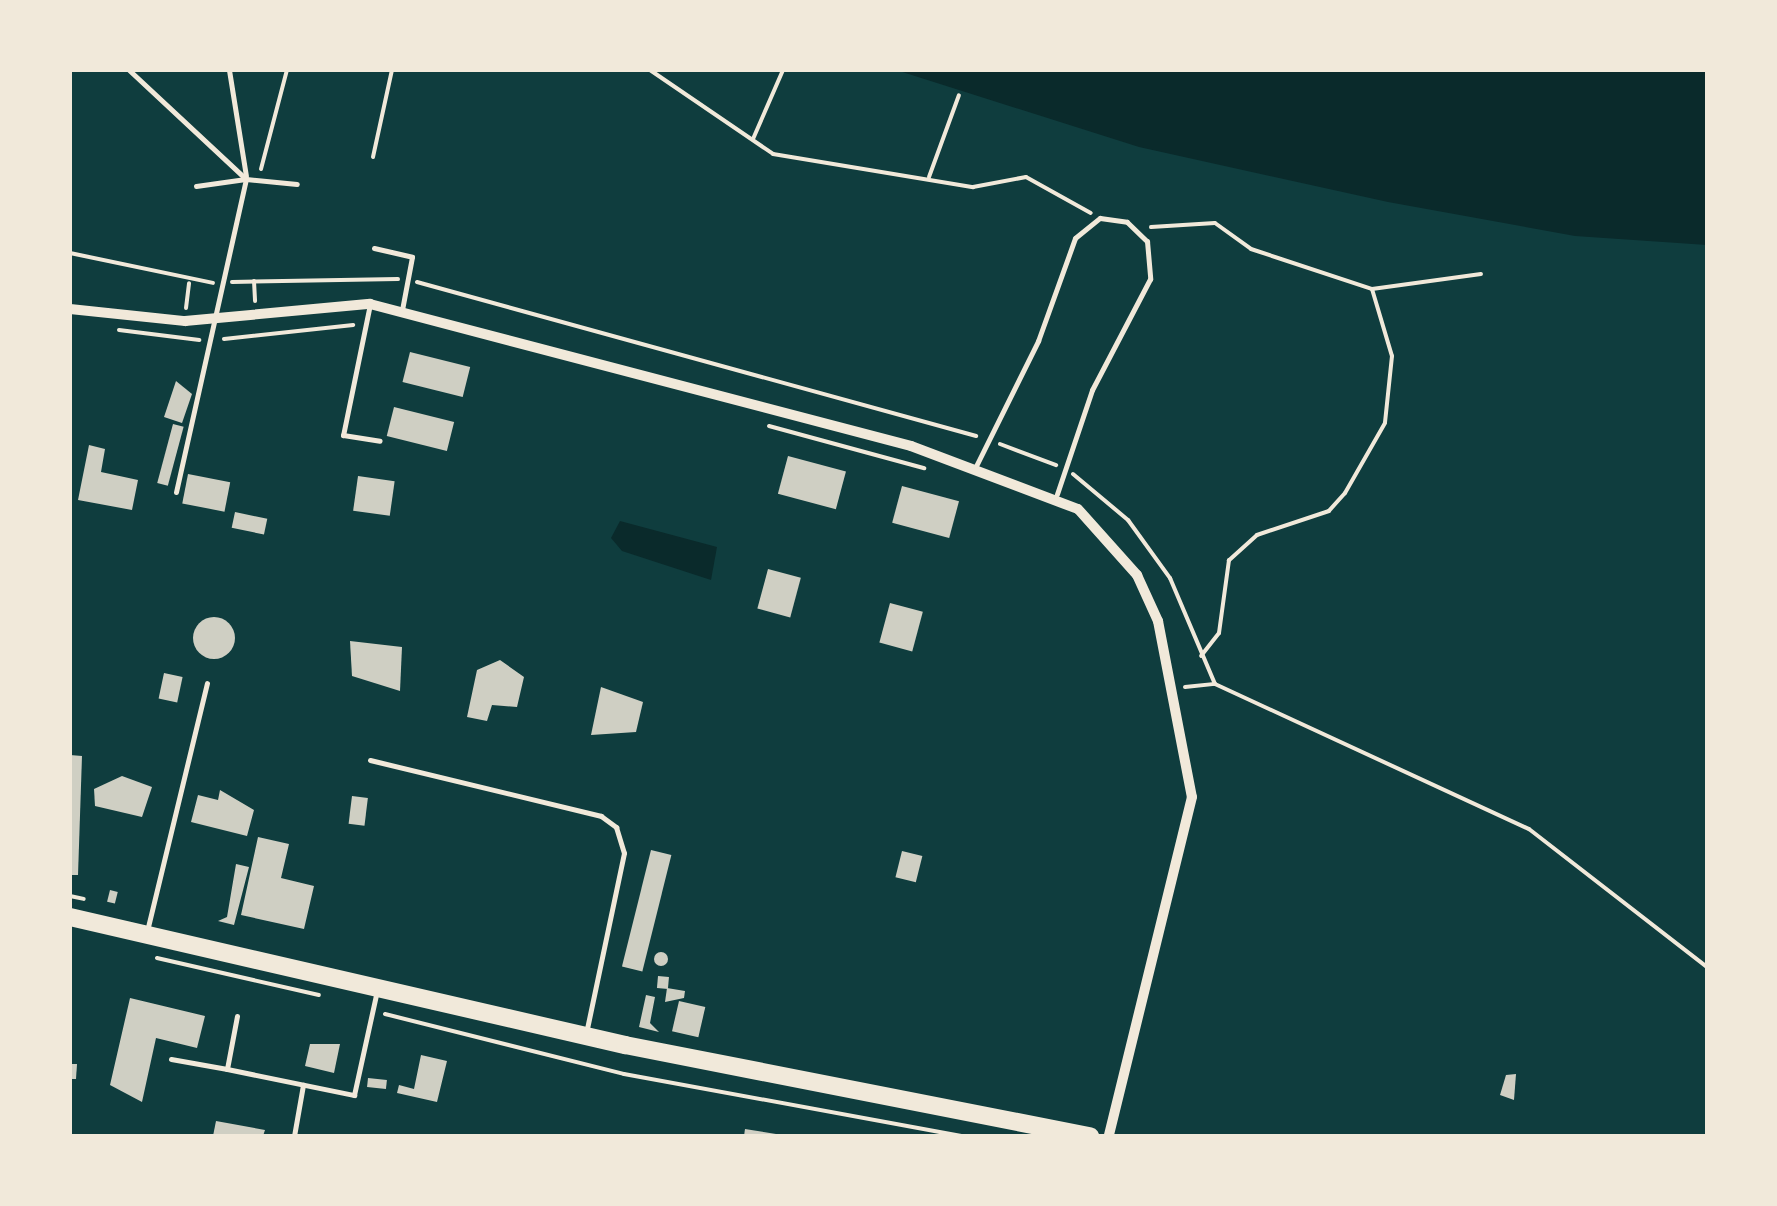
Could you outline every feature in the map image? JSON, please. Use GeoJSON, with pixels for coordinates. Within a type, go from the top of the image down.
{"type":"FeatureCollection","features":[{"type":"Feature","properties":{"kind":"highway"},"geometry":{"type":"LineString","coordinates":[[70,918],[586,1036],[1090,1136]]}},
{"type":"Feature","properties":{"kind":"street"},"geometry":{"type":"LineString","coordinates":[[70,309],[218,320],[370,304],[976,466],[1057,494],[1104,532],[1137,575],[1176,689],[1190,762],[1188,834],[1110,1136]]}},
{"type":"Feature","properties":{"kind":"lane"},"geometry":{"type":"LineString","coordinates":[[129,70],[138,73],[246,179]]}},
{"type":"Feature","properties":{"kind":"lane"},"geometry":{"type":"LineString","coordinates":[[176,492],[215,340],[219,283],[246,179],[229,70]]}},
{"type":"Feature","properties":{"kind":"lane"},"geometry":{"type":"LineString","coordinates":[[196,186],[246,179],[297,184]]}},
{"type":"Feature","properties":{"kind":"lane"},"geometry":{"type":"LineString","coordinates":[[976,466],[985,439],[1038,341],[1075,238],[1100,218],[1140,230],[1152,254],[1146,292],[1092,390],[1057,494]]}},
{"type":"Feature","properties":{"kind":"lane"},"geometry":{"type":"LineString","coordinates":[[374,248],[412,256],[402,310]]}},
{"type":"Feature","properties":{"kind":"lane"},"geometry":{"type":"LineString","coordinates":[[370,304],[343,434],[380,441]]}},
{"type":"Feature","properties":{"kind":"lane"},"geometry":{"type":"LineString","coordinates":[[146,934],[207,684]]}},
{"type":"Feature","properties":{"kind":"lane"},"geometry":{"type":"LineString","coordinates":[[370,760],[601,816],[616,827],[624,852],[586,1036]]}},
{"type":"Feature","properties":{"kind":"lane"},"geometry":{"type":"LineString","coordinates":[[170,1058],[354,1095],[377,988]]}},
{"type":"Feature","properties":{"kind":"lane"},"geometry":{"type":"LineString","coordinates":[[226,1070],[237,1016]]}},
{"type":"Feature","properties":{"kind":"lane"},"geometry":{"type":"LineString","coordinates":[[294,1136],[303,1085]]}},
{"type":"Feature","properties":{"kind":"path"},"geometry":{"type":"LineString","coordinates":[[258,179],[286,70]]}},
{"type":"Feature","properties":{"kind":"path"},"geometry":{"type":"LineString","coordinates":[[374,157],[392,70]]}},
{"type":"Feature","properties":{"kind":"path"},"geometry":{"type":"LineString","coordinates":[[650,70],[773,154],[928,176],[973,187],[1026,177],[1100,218]]}},
{"type":"Feature","properties":{"kind":"path"},"geometry":{"type":"LineString","coordinates":[[752,140],[783,70]]}},
{"type":"Feature","properties":{"kind":"path"},"geometry":{"type":"LineString","coordinates":[[928,176],[959,95]]}},
{"type":"Feature","properties":{"kind":"path"},"geometry":{"type":"LineString","coordinates":[[1140,230],[1202,220],[1251,250],[1372,288],[1482,274]]}},
{"type":"Feature","properties":{"kind":"path"},"geometry":{"type":"LineString","coordinates":[[70,253],[189,283],[408,280],[985,439],[1066,469],[1144,540],[1215,684]]}},
{"type":"Feature","properties":{"kind":"path"},"geometry":{"type":"LineString","coordinates":[[254,280],[255,306]]}},
{"type":"Feature","properties":{"kind":"path"},"geometry":{"type":"LineString","coordinates":[[186,309],[189,283]]}},
{"type":"Feature","properties":{"kind":"path"},"geometry":{"type":"LineString","coordinates":[[1201,656],[1219,633],[1229,560],[1257,536],[1338,503],[1385,424],[1392,356],[1372,288]]}},
{"type":"Feature","properties":{"kind":"path"},"geometry":{"type":"LineString","coordinates":[[100,328],[215,340],[366,323]]}},
{"type":"Feature","properties":{"kind":"path"},"geometry":{"type":"LineString","coordinates":[[259,329],[260,337]]}},
{"type":"Feature","properties":{"kind":"path"},"geometry":{"type":"LineString","coordinates":[[802,405],[805,389]]}},
{"type":"Feature","properties":{"kind":"path"},"geometry":{"type":"LineString","coordinates":[[915,434],[918,420]]}},
{"type":"Feature","properties":{"kind":"path"},"geometry":{"type":"LineString","coordinates":[[757,422],[940,472]]}},
{"type":"Feature","properties":{"kind":"path"},"geometry":{"type":"LineString","coordinates":[[1176,689],[1215,684],[1530,829],[1707,966]]}},
{"type":"Feature","properties":{"kind":"path"},"geometry":{"type":"LineString","coordinates":[[70,896],[84,899]]}},
{"type":"Feature","properties":{"kind":"path"},"geometry":{"type":"LineString","coordinates":[[143,954],[328,996]]}},
{"type":"Feature","properties":{"kind":"path"},"geometry":{"type":"LineString","coordinates":[[373,1009],[624,1074],[961,1136]]}},
{"type":"Feature","properties":{"kind":"water"},"geometry":{"type":"Polygon","coordinates":[[[896,70],[1707,70],[1707,245],[1575,236],[1388,202],[1139,147],[896,70]]]}},
{"type":"Feature","properties":{"kind":"water"},"geometry":{"type":"Polygon","coordinates":[[[620,521],[717,547],[711,580],[622,551],[611,538],[620,521]]]}},
{"type":"Feature","properties":{"kind":"building"},"geometry":{"type":"Polygon","coordinates":[[[410,352],[470,367],[463,397],[403,382],[410,352]]]}},
{"type":"Feature","properties":{"kind":"building"},"geometry":{"type":"Polygon","coordinates":[[[176,381],[192,394],[182,423],[164,417],[176,381]]]}},
{"type":"Feature","properties":{"kind":"building"},"geometry":{"type":"Polygon","coordinates":[[[394,407],[454,422],[447,451],[387,436],[394,407]]]}},
{"type":"Feature","properties":{"kind":"building"},"geometry":{"type":"Polygon","coordinates":[[[173,424],[184,427],[168,486],[157,483],[173,424]]]}},
{"type":"Feature","properties":{"kind":"building"},"geometry":{"type":"Polygon","coordinates":[[[89,445],[105,449],[101,472],[138,480],[132,510],[78,500],[89,445]]]}},
{"type":"Feature","properties":{"kind":"building"},"geometry":{"type":"Polygon","coordinates":[[[788,456],[846,472],[836,509],[778,494],[788,456]]]}},
{"type":"Feature","properties":{"kind":"building"},"geometry":{"type":"Polygon","coordinates":[[[188,474],[230,482],[224,512],[182,503],[188,474]]]}},
{"type":"Feature","properties":{"kind":"building"},"geometry":{"type":"Polygon","coordinates":[[[358,476],[395,481],[390,516],[353,511],[358,476]]]}},
{"type":"Feature","properties":{"kind":"building"},"geometry":{"type":"Polygon","coordinates":[[[902,486],[959,501],[949,538],[892,523],[902,486]]]}},
{"type":"Feature","properties":{"kind":"building"},"geometry":{"type":"Polygon","coordinates":[[[235,512],[267,519],[264,535],[232,528],[235,512]]]}},
{"type":"Feature","properties":{"kind":"building"},"geometry":{"type":"Polygon","coordinates":[[[768,569],[801,578],[790,617],[757,609],[768,569]]]}},
{"type":"Feature","properties":{"kind":"building"},"geometry":{"type":"Polygon","coordinates":[[[890,603],[923,612],[912,651],[879,643],[890,603]]]}},
{"type":"Feature","properties":{"kind":"building"},"geometry":{"type":"Polygon","coordinates":[[[214,617],[229,623],[235,638],[229,653],[214,659],[199,653],[193,638],[199,623],[214,617]]]}},
{"type":"Feature","properties":{"kind":"building"},"geometry":{"type":"Polygon","coordinates":[[[350,641],[402,647],[400,691],[352,676],[350,641]]]}},
{"type":"Feature","properties":{"kind":"building"},"geometry":{"type":"Polygon","coordinates":[[[500,660],[524,677],[517,707],[492,705],[487,721],[467,717],[477,670],[500,660]]]}},
{"type":"Feature","properties":{"kind":"building"},"geometry":{"type":"Polygon","coordinates":[[[164,673],[183,677],[177,702],[159,698],[164,673]]]}},
{"type":"Feature","properties":{"kind":"building"},"geometry":{"type":"Polygon","coordinates":[[[601,687],[643,702],[636,732],[591,735],[601,687]]]}},
{"type":"Feature","properties":{"kind":"building"},"geometry":{"type":"Polygon","coordinates":[[[70,755],[82,756],[78,875],[70,875],[70,755]]]}},
{"type":"Feature","properties":{"kind":"building"},"geometry":{"type":"Polygon","coordinates":[[[122,776],[152,787],[142,817],[95,806],[94,789],[122,776]]]}},
{"type":"Feature","properties":{"kind":"building"},"geometry":{"type":"Polygon","coordinates":[[[220,790],[254,810],[247,836],[191,822],[198,795],[218,800],[220,790]]]}},
{"type":"Feature","properties":{"kind":"building"},"geometry":{"type":"Polygon","coordinates":[[[352,796],[368,798],[364,826],[349,824],[352,796]]]}},
{"type":"Feature","properties":{"kind":"building"},"geometry":{"type":"Polygon","coordinates":[[[258,837],[289,844],[281,878],[314,886],[304,929],[241,915],[258,837]]]}},
{"type":"Feature","properties":{"kind":"building"},"geometry":{"type":"Polygon","coordinates":[[[651,850],[671,855],[642,972],[622,966],[651,850]]]}},
{"type":"Feature","properties":{"kind":"building"},"geometry":{"type":"Polygon","coordinates":[[[902,851],[922,856],[916,882],[895,877],[902,851]]]}},
{"type":"Feature","properties":{"kind":"building"},"geometry":{"type":"Polygon","coordinates":[[[236,864],[249,867],[234,925],[218,921],[227,917],[236,864]]]}},
{"type":"Feature","properties":{"kind":"building"},"geometry":{"type":"Polygon","coordinates":[[[110,890],[118,892],[115,904],[107,902],[110,890]]]}},
{"type":"Feature","properties":{"kind":"building"},"geometry":{"type":"Polygon","coordinates":[[[661,952],[668,959],[661,966],[654,959],[661,952]]]}},
{"type":"Feature","properties":{"kind":"building"},"geometry":{"type":"Polygon","coordinates":[[[658,976],[669,977],[668,989],[657,988],[658,976]]]}},
{"type":"Feature","properties":{"kind":"building"},"geometry":{"type":"Polygon","coordinates":[[[667,988],[685,991],[684,998],[665,1002],[667,988]]]}},
{"type":"Feature","properties":{"kind":"building"},"geometry":{"type":"Polygon","coordinates":[[[646,995],[655,997],[650,1023],[659,1032],[639,1027],[646,995]]]}},
{"type":"Feature","properties":{"kind":"building"},"geometry":{"type":"Polygon","coordinates":[[[130,998],[205,1016],[197,1048],[156,1038],[142,1102],[110,1085],[130,998]]]}},
{"type":"Feature","properties":{"kind":"building"},"geometry":{"type":"Polygon","coordinates":[[[679,1001],[705,1007],[698,1037],[672,1031],[679,1001]]]}},
{"type":"Feature","properties":{"kind":"building"},"geometry":{"type":"Polygon","coordinates":[[[310,1044],[340,1044],[334,1073],[305,1066],[310,1044]]]}},
{"type":"Feature","properties":{"kind":"building"},"geometry":{"type":"Polygon","coordinates":[[[421,1055],[447,1061],[437,1102],[397,1093],[399,1085],[414,1089],[421,1055]]]}},
{"type":"Feature","properties":{"kind":"building"},"geometry":{"type":"Polygon","coordinates":[[[70,1064],[77,1064],[76,1079],[70,1079],[70,1064]]]}},
{"type":"Feature","properties":{"kind":"building"},"geometry":{"type":"Polygon","coordinates":[[[1516,1074],[1514,1100],[1500,1095],[1506,1075],[1516,1074]]]}},
{"type":"Feature","properties":{"kind":"building"},"geometry":{"type":"Polygon","coordinates":[[[368,1078],[387,1080],[386,1089],[367,1087],[368,1078]]]}},
{"type":"Feature","properties":{"kind":"building"},"geometry":{"type":"Polygon","coordinates":[[[216,1121],[265,1130],[263,1136],[213,1136],[216,1121]]]}},
{"type":"Feature","properties":{"kind":"building"},"geometry":{"type":"Polygon","coordinates":[[[745,1129],[776,1134],[744,1136],[745,1129]]]}}]}
